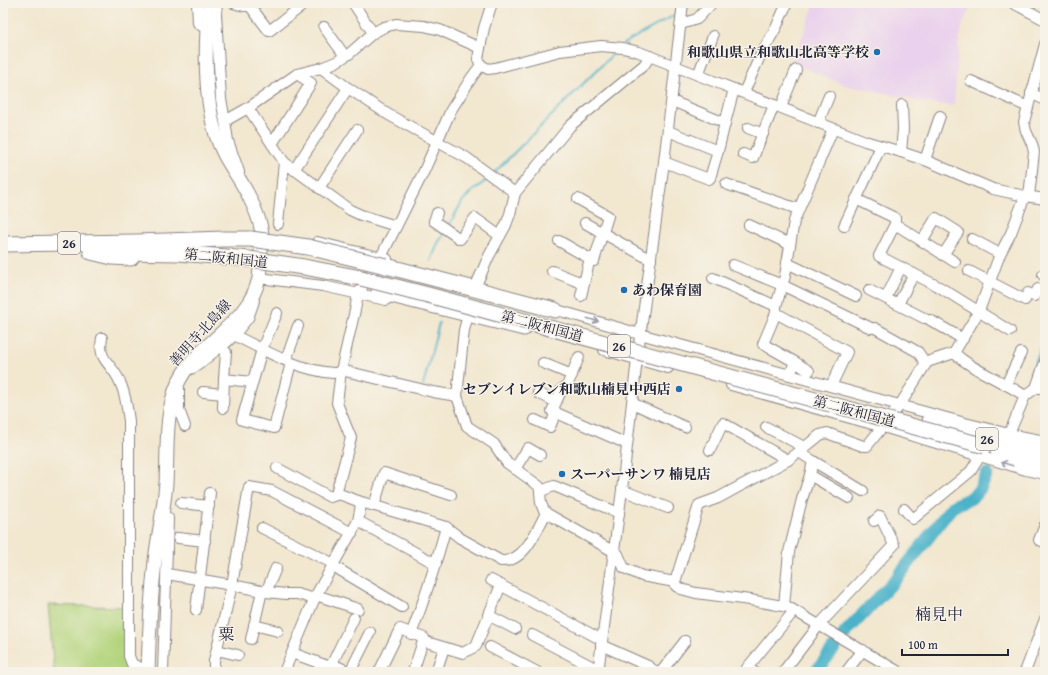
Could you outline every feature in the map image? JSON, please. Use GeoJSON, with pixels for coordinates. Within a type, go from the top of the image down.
{"type":"FeatureCollection","features":[{"type":"Feature","properties":{"kind":"highway","name":"26"},"geometry":{"type":"LineString","coordinates":[[3,244],[136,242],[212,251]]}},
{"type":"Feature","properties":{"kind":"highway","name":"26"},"geometry":{"type":"LineString","coordinates":[[253,254],[308,247],[384,262],[555,310]]}},
{"type":"Feature","properties":{"kind":"highway","name":"第二阪和国道"},"geometry":{"type":"LineString","coordinates":[[3,253],[180,253],[212,251],[335,263],[431,286],[930,421]]}},
{"type":"Feature","properties":{"kind":"highway","name":"第二阪和国道"},"geometry":{"type":"LineString","coordinates":[[253,254],[304,267],[361,278],[428,295],[983,451]]}},
{"type":"Feature","properties":{"kind":"highway","name":"26"},"geometry":{"type":"LineString","coordinates":[[253,254],[277,271],[380,292],[536,332]]}},
{"type":"Feature","properties":{"kind":"highway","name":"26"},"geometry":{"type":"LineString","coordinates":[[930,421],[1045,447]]}},
{"type":"Feature","properties":{"kind":"highway","name":"26"},"geometry":{"type":"LineString","coordinates":[[930,421],[981,437],[1045,452]]}},
{"type":"Feature","properties":{"kind":"highway","name":"26"},"geometry":{"type":"LineString","coordinates":[[983,451],[1045,459]]}},
{"type":"Feature","properties":{"kind":"highway","name":"26"},"geometry":{"type":"LineString","coordinates":[[983,451],[1003,453],[1045,464]]}},
{"type":"Feature","properties":{"kind":"main road"},"geometry":{"type":"LineString","coordinates":[[209,3],[206,29],[206,60],[212,117],[216,135],[225,158],[242,184],[255,212],[253,254]]}},
{"type":"Feature","properties":{"kind":"main road","name":"善明寺北島線"},"geometry":{"type":"LineString","coordinates":[[149,671],[150,625],[155,562],[166,484],[170,410],[182,376],[195,360],[241,313],[252,296],[253,254]]}},
{"type":"Feature","properties":{"kind":"street"},"geometry":{"type":"LineString","coordinates":[[197,3],[198,23],[206,29]]}},
{"type":"Feature","properties":{"kind":"street"},"geometry":{"type":"LineString","coordinates":[[217,3],[216,14],[221,99],[228,141],[242,184]]}},
{"type":"Feature","properties":{"kind":"street"},"geometry":{"type":"LineString","coordinates":[[233,3],[244,6],[253,5],[269,31],[302,6],[300,3]]}},
{"type":"Feature","properties":{"kind":"street"},"geometry":{"type":"LineString","coordinates":[[353,3],[373,33]]}},
{"type":"Feature","properties":{"kind":"street"},"geometry":{"type":"LineString","coordinates":[[492,3],[478,47],[478,59],[481,65],[488,69],[560,51],[601,46],[620,48],[650,56],[739,90],[832,129],[925,160],[993,189],[1045,199]]}},
{"type":"Feature","properties":{"kind":"street"},"geometry":{"type":"LineString","coordinates":[[681,24],[697,18],[712,3]]}},
{"type":"Feature","properties":{"kind":"street"},"geometry":{"type":"LineString","coordinates":[[664,162],[709,179],[710,178],[725,123],[739,90],[776,28],[787,3]]}},
{"type":"Feature","properties":{"kind":"street"},"geometry":{"type":"LineString","coordinates":[[1013,3],[1045,20]]}},
{"type":"Feature","properties":{"kind":"street"},"geometry":{"type":"LineString","coordinates":[[532,635],[592,670],[601,645],[614,552],[640,334],[664,162],[683,7]]}},
{"type":"Feature","properties":{"kind":"street"},"geometry":{"type":"LineString","coordinates":[[225,121],[248,108],[297,74],[321,68],[345,56],[373,33],[384,27],[396,24],[424,26],[440,30],[478,47]]}},
{"type":"Feature","properties":{"kind":"street"},"geometry":{"type":"LineString","coordinates":[[324,27],[345,56]]}},
{"type":"Feature","properties":{"kind":"street"},"geometry":{"type":"LineString","coordinates":[[698,75],[712,36]]}},
{"type":"Feature","properties":{"kind":"street"},"geometry":{"type":"LineString","coordinates":[[899,672],[884,668],[863,650],[789,608],[750,600],[696,593],[681,589],[676,586],[675,582],[699,505],[718,498],[788,460],[820,435],[827,433],[863,446],[867,446],[884,427],[900,405],[927,362],[954,353],[979,311],[1000,254],[1012,233],[1027,196],[1034,152],[1024,122],[1031,93],[1042,65],[1045,44]]}},
{"type":"Feature","properties":{"kind":"street"},"geometry":{"type":"LineString","coordinates":[[477,283],[510,214],[515,193],[570,126],[644,65],[650,56]]}},
{"type":"Feature","properties":{"kind":"street"},"geometry":{"type":"LineString","coordinates":[[337,495],[336,490],[351,438],[337,403],[358,294],[384,262],[394,225],[435,141],[451,110],[481,65]]}},
{"type":"Feature","properties":{"kind":"street"},"geometry":{"type":"LineString","coordinates":[[321,68],[348,88],[435,141],[467,158],[515,193]]}},
{"type":"Feature","properties":{"kind":"street"},"geometry":{"type":"LineString","coordinates":[[743,154],[753,158],[763,134],[796,70]]}},
{"type":"Feature","properties":{"kind":"street"},"geometry":{"type":"LineString","coordinates":[[272,144],[311,83],[297,74]]}},
{"type":"Feature","properties":{"kind":"street"},"geometry":{"type":"LineString","coordinates":[[971,81],[1028,106]]}},
{"type":"Feature","properties":{"kind":"street"},"geometry":{"type":"LineString","coordinates":[[294,170],[348,88]]}},
{"type":"Feature","properties":{"kind":"street"},"geometry":{"type":"LineString","coordinates":[[1031,93],[1045,100]]}},
{"type":"Feature","properties":{"kind":"street"},"geometry":{"type":"LineString","coordinates":[[818,123],[829,96]]}},
{"type":"Feature","properties":{"kind":"street"},"geometry":{"type":"LineString","coordinates":[[672,101],[725,123]]}},
{"type":"Feature","properties":{"kind":"street"},"geometry":{"type":"LineString","coordinates":[[901,152],[903,129],[902,105]]}},
{"type":"Feature","properties":{"kind":"street"},"geometry":{"type":"LineString","coordinates":[[248,108],[284,162],[350,210],[360,215],[394,225]]}},
{"type":"Feature","properties":{"kind":"street"},"geometry":{"type":"LineString","coordinates":[[925,160],[940,116]]}},
{"type":"Feature","properties":{"kind":"street"},"geometry":{"type":"LineString","coordinates":[[748,128],[763,134]]}},
{"type":"Feature","properties":{"kind":"street"},"geometry":{"type":"LineString","coordinates":[[809,371],[763,344],[776,310],[787,263],[794,221],[832,129]]}},
{"type":"Feature","properties":{"kind":"street"},"geometry":{"type":"LineString","coordinates":[[318,188],[356,130]]}},
{"type":"Feature","properties":{"kind":"street"},"geometry":{"type":"LineString","coordinates":[[668,131],[718,151]]}},
{"type":"Feature","properties":{"kind":"street"},"geometry":{"type":"LineString","coordinates":[[844,226],[881,146]]}},
{"type":"Feature","properties":{"kind":"street"},"geometry":{"type":"LineString","coordinates":[[278,224],[284,162]]}},
{"type":"Feature","properties":{"kind":"street"},"geometry":{"type":"LineString","coordinates":[[726,184],[798,209]]}},
{"type":"Feature","properties":{"kind":"street"},"geometry":{"type":"LineString","coordinates":[[559,241],[594,261],[608,216],[578,199]]}},
{"type":"Feature","properties":{"kind":"street"},"geometry":{"type":"LineString","coordinates":[[856,199],[895,218],[895,224],[879,256],[941,288],[1010,331]]}},
{"type":"Feature","properties":{"kind":"street"},"geometry":{"type":"LineString","coordinates":[[437,214],[434,221],[460,239],[475,218],[500,236]]}},
{"type":"Feature","properties":{"kind":"street"},"geometry":{"type":"LineString","coordinates":[[922,241],[936,218],[958,232],[943,255]]}},
{"type":"Feature","properties":{"kind":"street"},"geometry":{"type":"LineString","coordinates":[[585,223],[650,260]]}},
{"type":"Feature","properties":{"kind":"street"},"geometry":{"type":"LineString","coordinates":[[895,224],[955,262]]}},
{"type":"Feature","properties":{"kind":"street"},"geometry":{"type":"LineString","coordinates":[[749,225],[789,244]]}},
{"type":"Feature","properties":{"kind":"street"},"geometry":{"type":"LineString","coordinates":[[972,239],[1000,254]]}},
{"type":"Feature","properties":{"kind":"street"},"geometry":{"type":"LineString","coordinates":[[253,254],[323,286],[467,319],[536,332],[884,427],[983,451],[1045,474]]}},
{"type":"Feature","properties":{"kind":"street"},"geometry":{"type":"LineString","coordinates":[[581,296],[590,258]]}},
{"type":"Feature","properties":{"kind":"street"},"geometry":{"type":"LineString","coordinates":[[384,262],[477,283],[555,310],[640,334],[1009,434],[1045,441]]}},
{"type":"Feature","properties":{"kind":"street"},"geometry":{"type":"LineString","coordinates":[[787,263],[856,296]]}},
{"type":"Feature","properties":{"kind":"street"},"geometry":{"type":"LineString","coordinates":[[733,265],[782,285],[873,328],[918,352],[926,364]]}},
{"type":"Feature","properties":{"kind":"street"},"geometry":{"type":"LineString","coordinates":[[886,298],[901,267]]}},
{"type":"Feature","properties":{"kind":"street"},"geometry":{"type":"LineString","coordinates":[[552,271],[584,284]]}},
{"type":"Feature","properties":{"kind":"street"},"geometry":{"type":"LineString","coordinates":[[969,271],[1025,300],[1028,293],[1034,296],[1038,289]]}},
{"type":"Feature","properties":{"kind":"street"},"geometry":{"type":"LineString","coordinates":[[898,304],[914,274]]}},
{"type":"Feature","properties":{"kind":"street"},"geometry":{"type":"LineString","coordinates":[[713,278],[776,310],[847,352],[831,386]]}},
{"type":"Feature","properties":{"kind":"street"},"geometry":{"type":"LineString","coordinates":[[869,290],[963,339]]}},
{"type":"Feature","properties":{"kind":"street"},"geometry":{"type":"LineString","coordinates":[[185,426],[179,410],[182,376],[231,340],[248,318],[254,301],[252,296]]}},
{"type":"Feature","properties":{"kind":"street"},"geometry":{"type":"LineString","coordinates":[[277,313],[262,349],[242,420],[274,428],[298,326]]}},
{"type":"Feature","properties":{"kind":"street"},"geometry":{"type":"LineString","coordinates":[[467,319],[464,330],[457,396],[466,426],[494,444],[507,463],[539,486],[541,491],[541,505],[546,513],[618,554],[624,568],[642,576],[675,582]]}},
{"type":"Feature","properties":{"kind":"street"},"geometry":{"type":"LineString","coordinates":[[234,335],[289,362],[307,369],[335,373],[343,371],[433,392],[457,396]]}},
{"type":"Feature","properties":{"kind":"street"},"geometry":{"type":"LineString","coordinates":[[102,338],[100,349],[102,356],[118,378],[126,403],[129,421],[129,656],[132,664],[149,671]]}},
{"type":"Feature","properties":{"kind":"street"},"geometry":{"type":"LineString","coordinates":[[223,408],[226,352]]}},
{"type":"Feature","properties":{"kind":"street"},"geometry":{"type":"LineString","coordinates":[[954,353],[970,365],[1023,395]]}},
{"type":"Feature","properties":{"kind":"street"},"geometry":{"type":"LineString","coordinates":[[1006,385],[1021,353]]}},
{"type":"Feature","properties":{"kind":"street"},"geometry":{"type":"LineString","coordinates":[[579,357],[567,386],[562,389],[552,410],[627,444]]}},
{"type":"Feature","properties":{"kind":"street"},"geometry":{"type":"LineString","coordinates":[[790,375],[795,362]]}},
{"type":"Feature","properties":{"kind":"street"},"geometry":{"type":"LineString","coordinates":[[1009,434],[1023,395],[1041,388],[1045,362]]}},
{"type":"Feature","properties":{"kind":"street"},"geometry":{"type":"LineString","coordinates":[[543,363],[572,375]]}},
{"type":"Feature","properties":{"kind":"street"},"geometry":{"type":"LineString","coordinates":[[224,379],[252,382]]}},
{"type":"Feature","properties":{"kind":"street"},"geometry":{"type":"LineString","coordinates":[[203,392],[223,394]]}},
{"type":"Feature","properties":{"kind":"street"},"geometry":{"type":"LineString","coordinates":[[538,393],[556,402]]}},
{"type":"Feature","properties":{"kind":"street"},"geometry":{"type":"LineString","coordinates":[[632,403],[685,427]]}},
{"type":"Feature","properties":{"kind":"street"},"geometry":{"type":"LineString","coordinates":[[535,420],[550,426],[556,412]]}},
{"type":"Feature","properties":{"kind":"street"},"geometry":{"type":"LineString","coordinates":[[710,450],[723,423],[788,460]]}},
{"type":"Feature","properties":{"kind":"street"},"geometry":{"type":"LineString","coordinates":[[766,427],[802,450],[813,461],[863,491]]}},
{"type":"Feature","properties":{"kind":"street"},"geometry":{"type":"LineString","coordinates":[[515,468],[528,448],[540,455]]}},
{"type":"Feature","properties":{"kind":"street"},"geometry":{"type":"LineString","coordinates":[[904,509],[913,519],[971,471],[983,451]]}},
{"type":"Feature","properties":{"kind":"street"},"geometry":{"type":"LineString","coordinates":[[754,672],[747,668],[789,608],[789,552],[813,461]]}},
{"type":"Feature","properties":{"kind":"street"},"geometry":{"type":"LineString","coordinates":[[277,468],[330,497],[337,495],[446,527],[460,538],[501,561],[509,561],[520,554],[534,536],[546,513]]}},
{"type":"Feature","properties":{"kind":"street"},"geometry":{"type":"LineString","coordinates":[[374,506],[384,473],[451,495]]}},
{"type":"Feature","properties":{"kind":"street"},"geometry":{"type":"LineString","coordinates":[[810,475],[849,498]]}},
{"type":"Feature","properties":{"kind":"street"},"geometry":{"type":"LineString","coordinates":[[541,491],[554,486],[619,513]]}},
{"type":"Feature","properties":{"kind":"street"},"geometry":{"type":"LineString","coordinates":[[214,672],[214,661],[232,585],[249,487],[272,491],[350,532]]}},
{"type":"Feature","properties":{"kind":"street"},"geometry":{"type":"LineString","coordinates":[[622,490],[668,508]]}},
{"type":"Feature","properties":{"kind":"street"},"geometry":{"type":"LineString","coordinates":[[196,610],[210,493]]}},
{"type":"Feature","properties":{"kind":"street"},"geometry":{"type":"LineString","coordinates":[[284,672],[313,597],[350,532],[358,521],[361,505],[358,501]]}},
{"type":"Feature","properties":{"kind":"street"},"geometry":{"type":"LineString","coordinates":[[181,503],[209,506]]}},
{"type":"Feature","properties":{"kind":"street"},"geometry":{"type":"LineString","coordinates":[[162,514],[168,518],[163,672]]}},
{"type":"Feature","properties":{"kind":"street"},"geometry":{"type":"LineString","coordinates":[[783,672],[819,625],[894,545],[880,516],[874,521]]}},
{"type":"Feature","properties":{"kind":"street"},"geometry":{"type":"LineString","coordinates":[[358,521],[436,564]]}},
{"type":"Feature","properties":{"kind":"street"},"geometry":{"type":"LineString","coordinates":[[1045,525],[1039,540],[1045,542]]}},
{"type":"Feature","properties":{"kind":"street"},"geometry":{"type":"LineString","coordinates":[[411,634],[423,604],[446,527]]}},
{"type":"Feature","properties":{"kind":"street"},"geometry":{"type":"LineString","coordinates":[[262,528],[332,564],[402,607]]}},
{"type":"Feature","properties":{"kind":"street"},"geometry":{"type":"LineString","coordinates":[[178,538],[205,541]]}},
{"type":"Feature","properties":{"kind":"street"},"geometry":{"type":"LineString","coordinates":[[251,639],[264,591],[276,568]]}},
{"type":"Feature","properties":{"kind":"street"},"geometry":{"type":"LineString","coordinates":[[167,574],[264,591],[313,597],[356,613],[330,668]]}},
{"type":"Feature","properties":{"kind":"street"},"geometry":{"type":"LineString","coordinates":[[491,580],[601,645],[648,666],[656,672]]}},
{"type":"Feature","properties":{"kind":"street"},"geometry":{"type":"LineString","coordinates":[[423,641],[463,653],[476,646],[501,585]]}},
{"type":"Feature","properties":{"kind":"street"},"geometry":{"type":"LineString","coordinates":[[488,616],[515,629]]}},
{"type":"Feature","properties":{"kind":"street"},"geometry":{"type":"LineString","coordinates":[[1025,672],[1045,619]]}},
{"type":"Feature","properties":{"kind":"street"},"geometry":{"type":"LineString","coordinates":[[254,625],[278,631]]}},
{"type":"Feature","properties":{"kind":"street"},"geometry":{"type":"LineString","coordinates":[[379,672],[400,630],[424,638],[413,672]]}},
{"type":"Feature","properties":{"kind":"street"},"geometry":{"type":"LineString","coordinates":[[292,653],[330,668],[350,672],[370,632]]}},
{"type":"Feature","properties":{"kind":"street"},"geometry":{"type":"LineString","coordinates":[[660,672],[685,641]]}},
{"type":"Feature","properties":{"kind":"street"},"geometry":{"type":"LineString","coordinates":[[490,647],[536,672]]}},
{"type":"Feature","properties":{"kind":"street"},"geometry":{"type":"LineString","coordinates":[[436,672],[444,648]]}},
{"type":"Feature","properties":{"kind":"street"},"geometry":{"type":"LineString","coordinates":[[217,650],[238,656]]}},
{"type":"Feature","properties":{"kind":"street"},"geometry":{"type":"LineString","coordinates":[[846,672],[863,650]]}},
{"type":"Feature","properties":{"kind":"shaded area","name":"和歌山県立和歌山北高等学校"},"geometry":{"type":"Polygon","coordinates":[[[815,3],[973,3],[963,23],[959,42],[954,106],[922,102],[868,89],[847,86],[792,63],[815,3]]]}},
{"type":"Feature","properties":{"kind":"green space"},"geometry":{"type":"Polygon","coordinates":[[[48,605],[126,607],[128,672],[54,672],[48,605]]]}},
{"type":"Feature","properties":{"kind":"waterway"},"geometry":{"type":"LineString","coordinates":[[686,8],[695,3]]}},
{"type":"Feature","properties":{"kind":"waterway"},"geometry":{"type":"LineString","coordinates":[[623,44],[678,13]]}},
{"type":"Feature","properties":{"kind":"waterway"},"geometry":{"type":"LineString","coordinates":[[494,173],[616,51]]}},
{"type":"Feature","properties":{"kind":"waterway"},"geometry":{"type":"LineString","coordinates":[[448,227],[462,202],[470,193],[488,179]]}},
{"type":"Feature","properties":{"kind":"waterway"},"geometry":{"type":"LineString","coordinates":[[431,261],[438,243],[445,232]]}},
{"type":"Feature","properties":{"kind":"waterway"},"geometry":{"type":"LineString","coordinates":[[423,386],[439,323]]}},
{"type":"Feature","properties":{"kind":"waterway"},"geometry":{"type":"LineString","coordinates":[[1037,373],[1045,352]]}},
{"type":"Feature","properties":{"kind":"waterway"},"geometry":{"type":"LineString","coordinates":[[816,672],[846,632],[897,578],[951,508],[974,496],[981,487],[987,474]]}},
{"type":"Feature","properties":{"kind":"place","name":"和歌山県立和歌山北高等学校"},"geometry":{"type":"Point","coordinates":[877,52]}},
{"type":"Feature","properties":{"kind":"place","name":"あわ保育園"},"geometry":{"type":"Point","coordinates":[624,290]}},
{"type":"Feature","properties":{"kind":"place","name":"セブンイレブン和歌山楠見中西店"},"geometry":{"type":"Point","coordinates":[679,389]}},
{"type":"Feature","properties":{"kind":"place","name":"スーパーサンワ 楠見店"},"geometry":{"type":"Point","coordinates":[562,474]}},
{"type":"Feature","properties":{"kind":"district","name":"楠見中"},"geometry":{"type":"Point","coordinates":[939,614]}},
{"type":"Feature","properties":{"kind":"district","name":"粟"},"geometry":{"type":"Point","coordinates":[226,634]}}]}
